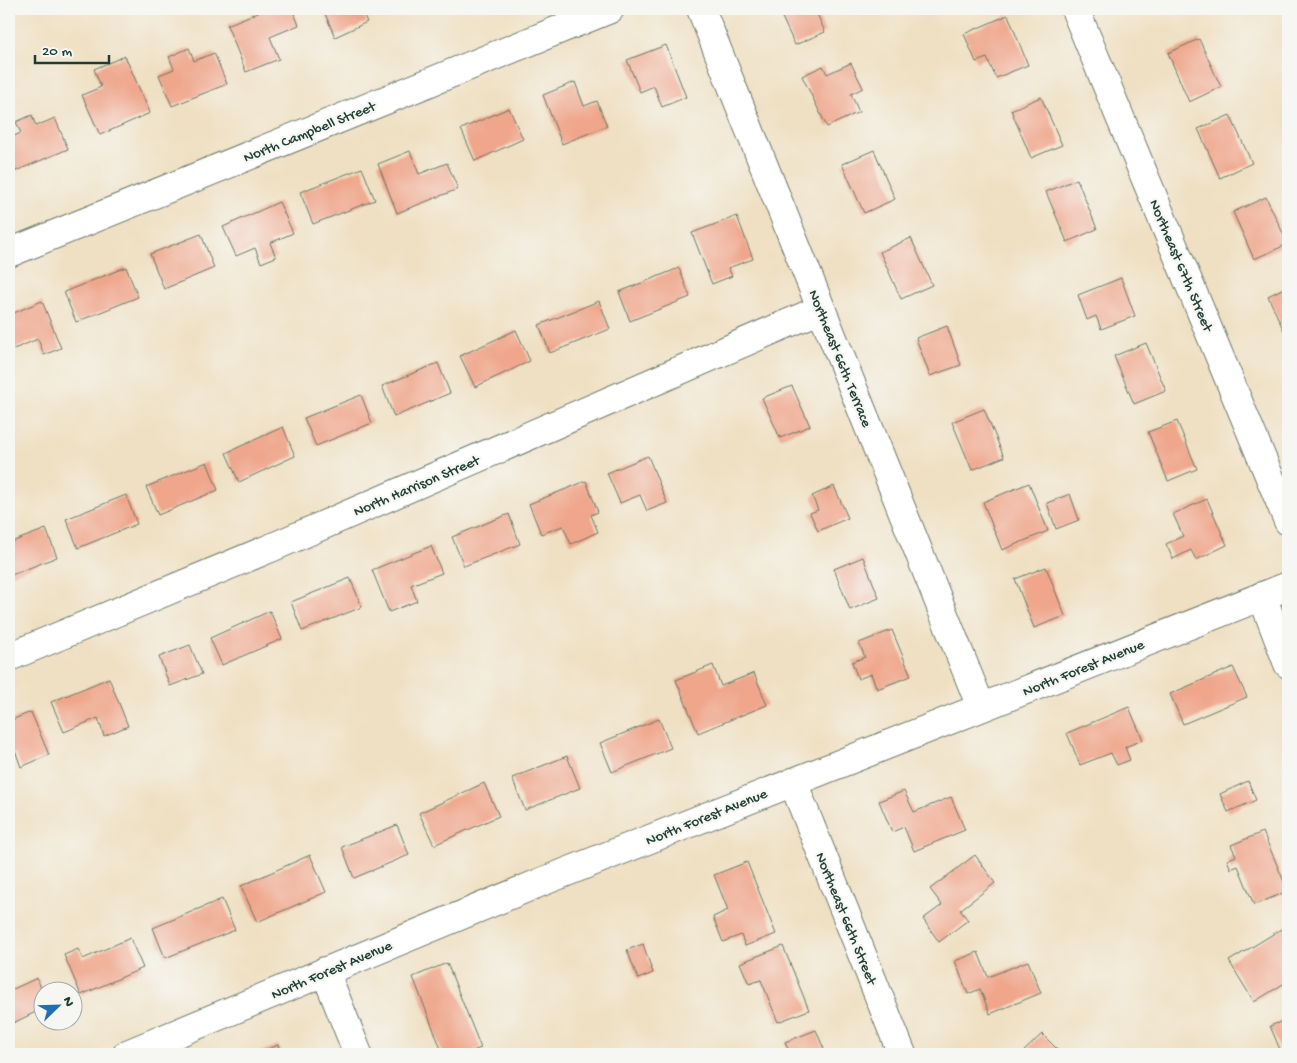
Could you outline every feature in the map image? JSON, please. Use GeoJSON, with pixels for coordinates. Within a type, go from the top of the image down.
{"type":"FeatureCollection","features":[{"type":"Feature","properties":{"kind":"street","name":"North Campbell Street"},"geometry":{"type":"LineString","coordinates":[[9,253],[610,9]]}},
{"type":"Feature","properties":{"kind":"street","name":"Northeast 66th Terrace"},"geometry":{"type":"LineString","coordinates":[[701,9],[981,707]]}},
{"type":"Feature","properties":{"kind":"street","name":"Northeast 67th Street"},"geometry":{"type":"LineString","coordinates":[[1075,9],[1288,521]]}},
{"type":"Feature","properties":{"kind":"street","name":"North Harrison Street"},"geometry":{"type":"LineString","coordinates":[[9,657],[273,547],[821,309]]}},
{"type":"Feature","properties":{"kind":"street","name":"North Forest Avenue"},"geometry":{"type":"LineString","coordinates":[[127,1054],[539,883],[1288,586]]}},
{"type":"Feature","properties":{"kind":"street"},"geometry":{"type":"LineString","coordinates":[[1262,596],[1288,664]]}},
{"type":"Feature","properties":{"kind":"street","name":"Northeast 66th Street"},"geometry":{"type":"LineString","coordinates":[[793,782],[902,1054]]}},
{"type":"Feature","properties":{"kind":"street"},"geometry":{"type":"LineString","coordinates":[[325,971],[358,1054]]}},
{"type":"Feature","properties":{"kind":"building"},"geometry":{"type":"Polygon","coordinates":[[[266,9],[292,9],[299,25],[270,37],[279,59],[246,72],[227,25],[266,9]]]}},
{"type":"Feature","properties":{"kind":"building"},"geometry":{"type":"Polygon","coordinates":[[[323,9],[361,9],[367,22],[335,37],[323,9]]]}},
{"type":"Feature","properties":{"kind":"building"},"geometry":{"type":"Polygon","coordinates":[[[778,9],[815,9],[825,32],[795,45],[778,9]]]}},
{"type":"Feature","properties":{"kind":"building"},"geometry":{"type":"Polygon","coordinates":[[[1008,15],[1028,65],[996,78],[987,58],[976,62],[964,34],[1008,15]]]}},
{"type":"Feature","properties":{"kind":"building"},"geometry":{"type":"Polygon","coordinates":[[[1199,39],[1221,87],[1189,102],[1168,53],[1199,39]]]}},
{"type":"Feature","properties":{"kind":"building"},"geometry":{"type":"Polygon","coordinates":[[[666,45],[686,97],[662,107],[654,86],[640,92],[627,60],[666,45]]]}},
{"type":"Feature","properties":{"kind":"building"},"geometry":{"type":"Polygon","coordinates":[[[189,48],[194,61],[214,53],[227,84],[172,106],[159,75],[174,69],[169,57],[189,48]]]}},
{"type":"Feature","properties":{"kind":"building"},"geometry":{"type":"Polygon","coordinates":[[[125,56],[150,113],[100,135],[82,95],[101,87],[94,69],[125,56]]]}},
{"type":"Feature","properties":{"kind":"building"},"geometry":{"type":"Polygon","coordinates":[[[851,63],[863,88],[851,94],[859,112],[827,127],[802,76],[823,66],[827,74],[851,63]]]}},
{"type":"Feature","properties":{"kind":"building"},"geometry":{"type":"Polygon","coordinates":[[[575,82],[584,106],[597,101],[607,126],[562,144],[543,95],[575,82]]]}},
{"type":"Feature","properties":{"kind":"building"},"geometry":{"type":"Polygon","coordinates":[[[1041,97],[1062,145],[1031,158],[1011,110],[1041,97]]]}},
{"type":"Feature","properties":{"kind":"building"},"geometry":{"type":"Polygon","coordinates":[[[509,108],[523,139],[475,161],[461,129],[509,108]]]}},
{"type":"Feature","properties":{"kind":"building"},"geometry":{"type":"Polygon","coordinates":[[[32,115],[36,126],[55,118],[68,149],[11,173],[9,168],[9,138],[21,133],[16,122],[32,115]]]}},
{"type":"Feature","properties":{"kind":"building"},"geometry":{"type":"Polygon","coordinates":[[[1230,115],[1252,163],[1220,178],[1198,129],[1230,115]]]}},
{"type":"Feature","properties":{"kind":"building"},"geometry":{"type":"Polygon","coordinates":[[[874,150],[895,199],[864,213],[842,164],[874,150]]]}},
{"type":"Feature","properties":{"kind":"building"},"geometry":{"type":"Polygon","coordinates":[[[410,151],[419,174],[447,163],[458,189],[397,213],[378,164],[410,151]]]}},
{"type":"Feature","properties":{"kind":"building"},"geometry":{"type":"Polygon","coordinates":[[[362,168],[375,200],[313,224],[300,192],[362,168]]]}},
{"type":"Feature","properties":{"kind":"building"},"geometry":{"type":"Polygon","coordinates":[[[1077,179],[1097,229],[1067,242],[1046,192],[1077,179]]]}},
{"type":"Feature","properties":{"kind":"building"},"geometry":{"type":"Polygon","coordinates":[[[1266,197],[1288,244],[1254,259],[1233,212],[1266,197]]]}},
{"type":"Feature","properties":{"kind":"building"},"geometry":{"type":"Polygon","coordinates":[[[279,202],[293,233],[270,243],[276,257],[261,263],[255,248],[236,256],[223,227],[279,202]]]}},
{"type":"Feature","properties":{"kind":"building"},"geometry":{"type":"Polygon","coordinates":[[[737,216],[753,259],[728,268],[732,276],[712,284],[692,233],[737,216]]]}},
{"type":"Feature","properties":{"kind":"building"},"geometry":{"type":"Polygon","coordinates":[[[201,234],[214,268],[164,289],[150,254],[201,234]]]}},
{"type":"Feature","properties":{"kind":"building"},"geometry":{"type":"Polygon","coordinates":[[[911,238],[932,285],[901,299],[880,252],[911,238]]]}},
{"type":"Feature","properties":{"kind":"building"},"geometry":{"type":"Polygon","coordinates":[[[126,267],[138,297],[76,322],[64,292],[126,267]]]}},
{"type":"Feature","properties":{"kind":"building"},"geometry":{"type":"Polygon","coordinates":[[[679,268],[690,297],[630,321],[619,292],[679,268]]]}},
{"type":"Feature","properties":{"kind":"building"},"geometry":{"type":"Polygon","coordinates":[[[1121,278],[1135,316],[1101,329],[1096,316],[1087,320],[1078,295],[1121,278]]]}},
{"type":"Feature","properties":{"kind":"building"},"geometry":{"type":"Polygon","coordinates":[[[1288,286],[1288,340],[1268,296],[1288,286]]]}},
{"type":"Feature","properties":{"kind":"building"},"geometry":{"type":"Polygon","coordinates":[[[42,301],[61,348],[44,355],[38,339],[9,351],[9,315],[42,301]]]}},
{"type":"Feature","properties":{"kind":"building"},"geometry":{"type":"Polygon","coordinates":[[[599,301],[610,329],[550,353],[539,325],[599,301]]]}},
{"type":"Feature","properties":{"kind":"building"},"geometry":{"type":"Polygon","coordinates":[[[947,326],[961,365],[930,376],[916,338],[947,326]]]}},
{"type":"Feature","properties":{"kind":"building"},"geometry":{"type":"Polygon","coordinates":[[[516,330],[530,361],[475,387],[460,356],[516,330]]]}},
{"type":"Feature","properties":{"kind":"building"},"geometry":{"type":"Polygon","coordinates":[[[1146,343],[1166,391],[1134,404],[1114,356],[1146,343]]]}},
{"type":"Feature","properties":{"kind":"building"},"geometry":{"type":"Polygon","coordinates":[[[438,363],[450,393],[394,417],[382,386],[438,363]]]}},
{"type":"Feature","properties":{"kind":"building"},"geometry":{"type":"Polygon","coordinates":[[[792,386],[810,426],[780,438],[762,398],[792,386]]]}},
{"type":"Feature","properties":{"kind":"building"},"geometry":{"type":"Polygon","coordinates":[[[361,395],[372,423],[316,446],[304,418],[361,395]]]}},
{"type":"Feature","properties":{"kind":"building"},"geometry":{"type":"Polygon","coordinates":[[[984,409],[1004,457],[972,470],[952,422],[984,409]]]}},
{"type":"Feature","properties":{"kind":"building"},"geometry":{"type":"Polygon","coordinates":[[[1177,421],[1197,469],[1168,481],[1148,432],[1177,421]]]}},
{"type":"Feature","properties":{"kind":"building"},"geometry":{"type":"Polygon","coordinates":[[[283,427],[295,456],[239,482],[226,453],[283,427]]]}},
{"type":"Feature","properties":{"kind":"building"},"geometry":{"type":"Polygon","coordinates":[[[648,456],[667,503],[647,511],[640,495],[620,503],[607,473],[648,456]]]}},
{"type":"Feature","properties":{"kind":"building"},"geometry":{"type":"Polygon","coordinates":[[[207,462],[218,490],[158,515],[146,487],[207,462]]]}},
{"type":"Feature","properties":{"kind":"building"},"geometry":{"type":"Polygon","coordinates":[[[586,481],[598,512],[591,515],[598,532],[571,544],[563,526],[541,534],[529,504],[586,481]]]}},
{"type":"Feature","properties":{"kind":"building"},"geometry":{"type":"Polygon","coordinates":[[[1029,483],[1048,531],[1002,550],[983,502],[1029,483]]]}},
{"type":"Feature","properties":{"kind":"building"},"geometry":{"type":"Polygon","coordinates":[[[834,486],[848,518],[818,531],[810,513],[818,510],[812,496],[834,486]]]}},
{"type":"Feature","properties":{"kind":"building"},"geometry":{"type":"Polygon","coordinates":[[[1070,494],[1079,520],[1056,529],[1047,503],[1070,494]]]}},
{"type":"Feature","properties":{"kind":"building"},"geometry":{"type":"Polygon","coordinates":[[[126,495],[137,524],[78,548],[66,519],[126,495]]]}},
{"type":"Feature","properties":{"kind":"building"},"geometry":{"type":"Polygon","coordinates":[[[1207,499],[1227,545],[1196,560],[1191,550],[1173,559],[1166,544],[1183,536],[1173,514],[1207,499]]]}},
{"type":"Feature","properties":{"kind":"building"},"geometry":{"type":"Polygon","coordinates":[[[509,514],[520,544],[464,566],[452,537],[509,514]]]}},
{"type":"Feature","properties":{"kind":"building"},"geometry":{"type":"Polygon","coordinates":[[[46,529],[57,557],[9,576],[9,543],[46,529]]]}},
{"type":"Feature","properties":{"kind":"building"},"geometry":{"type":"Polygon","coordinates":[[[431,546],[442,573],[411,585],[417,601],[389,612],[372,570],[431,546]]]}},
{"type":"Feature","properties":{"kind":"building"},"geometry":{"type":"Polygon","coordinates":[[[863,557],[879,598],[850,610],[834,569],[863,557]]]}},
{"type":"Feature","properties":{"kind":"building"},"geometry":{"type":"Polygon","coordinates":[[[1046,567],[1065,616],[1034,628],[1015,579],[1046,567]]]}},
{"type":"Feature","properties":{"kind":"building"},"geometry":{"type":"Polygon","coordinates":[[[350,578],[362,607],[302,631],[291,602],[350,578]]]}},
{"type":"Feature","properties":{"kind":"building"},"geometry":{"type":"Polygon","coordinates":[[[270,611],[282,639],[222,665],[210,638],[270,611]]]}},
{"type":"Feature","properties":{"kind":"building"},"geometry":{"type":"Polygon","coordinates":[[[892,630],[911,676],[877,689],[871,674],[858,679],[852,662],[865,657],[859,643],[892,630]]]}},
{"type":"Feature","properties":{"kind":"building"},"geometry":{"type":"Polygon","coordinates":[[[190,645],[202,674],[170,686],[159,657],[190,645]]]}},
{"type":"Feature","properties":{"kind":"building"},"geometry":{"type":"Polygon","coordinates":[[[713,665],[721,686],[754,673],[767,705],[698,733],[676,680],[713,665]]]}},
{"type":"Feature","properties":{"kind":"building"},"geometry":{"type":"Polygon","coordinates":[[[1233,667],[1247,697],[1183,724],[1170,694],[1233,667]]]}},
{"type":"Feature","properties":{"kind":"building"},"geometry":{"type":"Polygon","coordinates":[[[109,678],[128,726],[104,736],[98,718],[64,732],[51,702],[109,678]]]}},
{"type":"Feature","properties":{"kind":"building"},"geometry":{"type":"Polygon","coordinates":[[[1129,707],[1143,740],[1125,747],[1130,760],[1117,765],[1111,753],[1080,765],[1067,733],[1129,707]]]}},
{"type":"Feature","properties":{"kind":"building"},"geometry":{"type":"Polygon","coordinates":[[[31,712],[49,755],[21,767],[16,753],[9,756],[9,721],[31,712]]]}},
{"type":"Feature","properties":{"kind":"building"},"geometry":{"type":"Polygon","coordinates":[[[659,719],[671,748],[612,772],[600,743],[659,719]]]}},
{"type":"Feature","properties":{"kind":"building"},"geometry":{"type":"Polygon","coordinates":[[[567,756],[580,788],[525,810],[512,778],[567,756]]]}},
{"type":"Feature","properties":{"kind":"building"},"geometry":{"type":"Polygon","coordinates":[[[1248,781],[1256,800],[1228,812],[1220,794],[1248,781]]]}},
{"type":"Feature","properties":{"kind":"building"},"geometry":{"type":"Polygon","coordinates":[[[484,783],[499,816],[434,845],[419,813],[484,783]]]}},
{"type":"Feature","properties":{"kind":"building"},"geometry":{"type":"Polygon","coordinates":[[[904,791],[914,812],[951,797],[965,830],[914,851],[904,827],[892,832],[879,801],[904,791]]]}},
{"type":"Feature","properties":{"kind":"building"},"geometry":{"type":"Polygon","coordinates":[[[397,825],[409,855],[354,878],[342,847],[397,825]]]}},
{"type":"Feature","properties":{"kind":"building"},"geometry":{"type":"Polygon","coordinates":[[[1263,832],[1288,891],[1254,905],[1238,866],[1231,869],[1227,860],[1236,856],[1231,845],[1263,832]]]}},
{"type":"Feature","properties":{"kind":"building"},"geometry":{"type":"Polygon","coordinates":[[[310,855],[326,892],[257,922],[241,886],[310,855]]]}},
{"type":"Feature","properties":{"kind":"building"},"geometry":{"type":"Polygon","coordinates":[[[975,855],[995,883],[960,910],[968,920],[939,942],[923,919],[942,905],[930,889],[975,855]]]}},
{"type":"Feature","properties":{"kind":"building"},"geometry":{"type":"Polygon","coordinates":[[[747,862],[776,934],[745,946],[741,935],[723,942],[713,917],[728,910],[714,875],[747,862]]]}},
{"type":"Feature","properties":{"kind":"building"},"geometry":{"type":"Polygon","coordinates":[[[222,899],[235,930],[165,958],[153,928],[222,899]]]}},
{"type":"Feature","properties":{"kind":"building"},"geometry":{"type":"Polygon","coordinates":[[[1288,925],[1288,981],[1254,1002],[1229,961],[1288,925]]]}},
{"type":"Feature","properties":{"kind":"building"},"geometry":{"type":"Polygon","coordinates":[[[130,938],[143,968],[82,995],[82,980],[75,980],[64,955],[78,949],[83,959],[130,938]]]}},
{"type":"Feature","properties":{"kind":"building"},"geometry":{"type":"Polygon","coordinates":[[[643,944],[653,973],[638,979],[627,950],[643,944]]]}},
{"type":"Feature","properties":{"kind":"building"},"geometry":{"type":"Polygon","coordinates":[[[783,946],[809,1010],[778,1022],[761,980],[749,984],[740,963],[783,946]]]}},
{"type":"Feature","properties":{"kind":"building"},"geometry":{"type":"Polygon","coordinates":[[[978,952],[988,977],[1028,961],[1041,993],[990,1014],[980,989],[968,994],[955,961],[978,952]]]}},
{"type":"Feature","properties":{"kind":"building"},"geometry":{"type":"Polygon","coordinates":[[[447,963],[481,1048],[464,1054],[443,1054],[413,977],[447,963]]]}},
{"type":"Feature","properties":{"kind":"building"},"geometry":{"type":"Polygon","coordinates":[[[32,980],[32,1014],[9,1025],[9,991],[32,980]]]}},
{"type":"Feature","properties":{"kind":"building"},"geometry":{"type":"Polygon","coordinates":[[[1288,1019],[1288,1054],[1282,1054],[1270,1026],[1288,1019]]]}},
{"type":"Feature","properties":{"kind":"building"},"geometry":{"type":"Polygon","coordinates":[[[816,1030],[826,1054],[790,1054],[785,1042],[816,1030]]]}},
{"type":"Feature","properties":{"kind":"building"},"geometry":{"type":"Polygon","coordinates":[[[1042,1034],[1062,1054],[1021,1054],[1042,1034]]]}},
{"type":"Feature","properties":{"kind":"building"},"geometry":{"type":"Polygon","coordinates":[[[278,1045],[282,1054],[256,1054],[278,1045]]]}}]}
